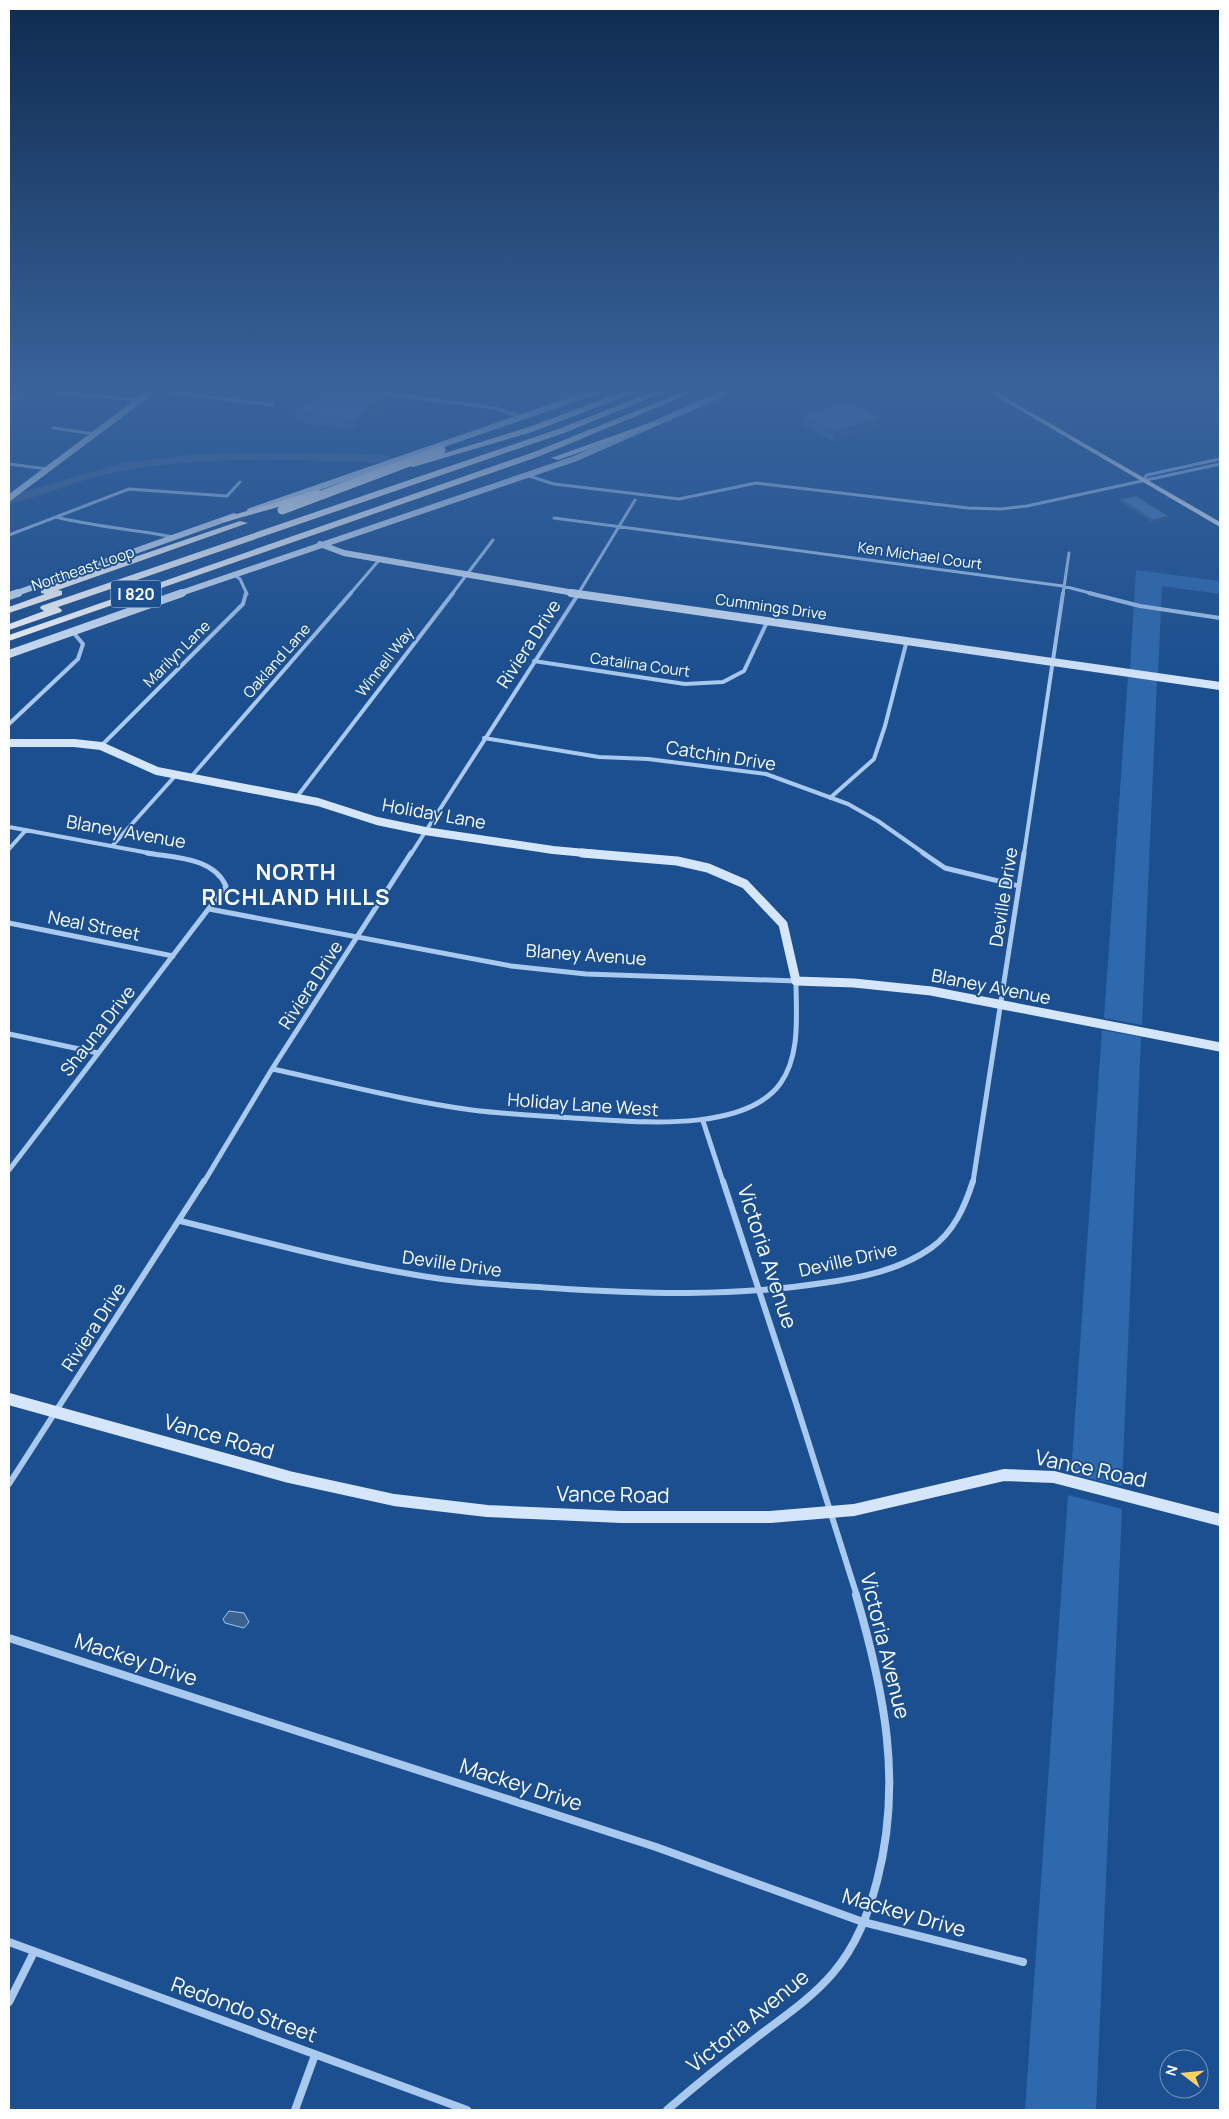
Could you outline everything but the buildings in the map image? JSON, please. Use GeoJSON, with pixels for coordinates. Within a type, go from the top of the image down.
{"type":"FeatureCollection","features":[{"type":"Feature","properties":{"kind":"highway"},"geometry":{"type":"LineString","coordinates":[[225,519],[335,487]]}},
{"type":"Feature","properties":{"kind":"highway"},"geometry":{"type":"LineString","coordinates":[[9,603],[282,510],[343,487]]}},
{"type":"Feature","properties":{"kind":"highway","name":"Northeast Loop"},"geometry":{"type":"LineString","coordinates":[[9,610],[372,487]]}},
{"type":"Feature","properties":{"kind":"highway"},"geometry":{"type":"LineString","coordinates":[[9,620],[398,487]]}},
{"type":"Feature","properties":{"kind":"highway"},"geometry":{"type":"LineString","coordinates":[[9,627],[415,487]]}},
{"type":"Feature","properties":{"kind":"highway","name":"I 820"},"geometry":{"type":"LineString","coordinates":[[9,638],[443,487]]}},
{"type":"Feature","properties":{"kind":"highway"},"geometry":{"type":"LineString","coordinates":[[263,550],[286,547],[466,487]]}},
{"type":"Feature","properties":{"kind":"main road"},"geometry":{"type":"LineString","coordinates":[[1155,487],[1220,525]]}},
{"type":"Feature","properties":{"kind":"street"},"geometry":{"type":"LineString","coordinates":[[9,498],[24,487]]}},
{"type":"Feature","properties":{"kind":"street"},"geometry":{"type":"LineString","coordinates":[[9,535],[129,489],[171,490],[227,496],[235,487]]}},
{"type":"Feature","properties":{"kind":"street"},"geometry":{"type":"LineString","coordinates":[[9,596],[318,487]]}},
{"type":"Feature","properties":{"kind":"street"},"geometry":{"type":"LineString","coordinates":[[9,654],[232,574],[496,487]]}},
{"type":"Feature","properties":{"kind":"street"},"geometry":{"type":"LineString","coordinates":[[578,487],[670,499],[694,498],[732,487]]}},
{"type":"Feature","properties":{"kind":"street"},"geometry":{"type":"LineString","coordinates":[[790,487],[990,510],[1027,506],[1112,487]]}},
{"type":"Feature","properties":{"kind":"street","name":"Riviera Drive"},"geometry":{"type":"LineString","coordinates":[[9,1484],[180,1221],[272,1069],[578,594],[635,500]]}},
{"type":"Feature","properties":{"kind":"street"},"geometry":{"type":"LineString","coordinates":[[55,517],[92,526],[139,530],[173,537]]}},
{"type":"Feature","properties":{"kind":"street","name":"Ken Michael Court"},"geometry":{"type":"LineString","coordinates":[[554,518],[1063,586],[1140,606],[1220,618]]}},
{"type":"Feature","properties":{"kind":"street","name":"Winnell Way"},"geometry":{"type":"LineString","coordinates":[[296,798],[493,540]]}},
{"type":"Feature","properties":{"kind":"street","name":"Cummings Drive"},"geometry":{"type":"LineString","coordinates":[[320,544],[332,550],[578,594],[1220,686]]}},
{"type":"Feature","properties":{"kind":"street","name":"Deville Drive"},"geometry":{"type":"LineString","coordinates":[[180,1221],[414,1275],[463,1282],[637,1294],[759,1291],[830,1282],[885,1268],[914,1258],[932,1247],[947,1233],[967,1202],[976,1172],[1069,553]]}},
{"type":"Feature","properties":{"kind":"street","name":"Oakland Lane"},"geometry":{"type":"LineString","coordinates":[[190,778],[380,559]]}},
{"type":"Feature","properties":{"kind":"street","name":"Marilyn Lane"},"geometry":{"type":"LineString","coordinates":[[101,746],[243,604],[247,594],[240,579],[232,574]]}},
{"type":"Feature","properties":{"kind":"street","name":"Catalina Court"},"geometry":{"type":"LineString","coordinates":[[534,661],[685,684],[724,682],[744,671],[768,620]]}},
{"type":"Feature","properties":{"kind":"street"},"geometry":{"type":"LineString","coordinates":[[9,724],[78,659],[83,644],[72,631]]}},
{"type":"Feature","properties":{"kind":"street"},"geometry":{"type":"LineString","coordinates":[[830,798],[874,759],[886,726],[906,640]]}},
{"type":"Feature","properties":{"kind":"street","name":"Catchin Drive"},"geometry":{"type":"LineString","coordinates":[[484,738],[599,757],[648,759],[757,773],[848,804],[878,821],[945,868],[1019,886]]}},
{"type":"Feature","properties":{"kind":"street","name":"Holiday Lane"},"geometry":{"type":"LineString","coordinates":[[9,744],[74,742],[101,746],[125,755],[156,771],[296,798],[425,831],[554,850],[677,861],[724,874],[752,890],[783,924],[796,981]]}},
{"type":"Feature","properties":{"kind":"street"},"geometry":{"type":"LineString","coordinates":[[113,845],[176,775]]}},
{"type":"Feature","properties":{"kind":"street","name":"Blaney Avenue"},"geometry":{"type":"LineString","coordinates":[[9,827],[204,863],[222,877],[226,886],[209,909],[359,936],[488,963],[586,974],[854,982],[895,986],[930,991],[1220,1047]]}},
{"type":"Feature","properties":{"kind":"street"},"geometry":{"type":"LineString","coordinates":[[9,849],[26,830]]}},
{"type":"Feature","properties":{"kind":"street","name":"Shauna Drive"},"geometry":{"type":"LineString","coordinates":[[9,1170],[209,909]]}},
{"type":"Feature","properties":{"kind":"street","name":"Neal Street"},"geometry":{"type":"LineString","coordinates":[[9,924],[173,956]]}},
{"type":"Feature","properties":{"kind":"street","name":"Holiday Lane West"},"geometry":{"type":"LineString","coordinates":[[272,1069],[431,1103],[473,1110],[656,1124],[703,1121],[725,1116],[759,1101],[780,1084],[787,1073],[795,1043],[796,981]]}},
{"type":"Feature","properties":{"kind":"street"},"geometry":{"type":"LineString","coordinates":[[9,1034],[98,1053]]}},
{"type":"Feature","properties":{"kind":"street","name":"Victoria Avenue"},"geometry":{"type":"LineString","coordinates":[[667,2110],[705,2077],[816,1992],[835,1972],[854,1944],[873,1896],[888,1824],[891,1791],[889,1736],[870,1641],[784,1364],[703,1121]]}},
{"type":"Feature","properties":{"kind":"street","name":"Vance Road"},"geometry":{"type":"LineString","coordinates":[[9,1399],[289,1477],[394,1500],[440,1506],[622,1517],[770,1517],[854,1510],[1004,1475],[1027,1474],[1054,1477],[1220,1520]]}},
{"type":"Feature","properties":{"kind":"street","name":"Mackey Drive"},"geometry":{"type":"LineString","coordinates":[[9,1638],[656,1847],[863,1922],[1023,1962]]}},
{"type":"Feature","properties":{"kind":"street","name":"Redondo Street"},"geometry":{"type":"LineString","coordinates":[[9,1942],[467,2110]]}},
{"type":"Feature","properties":{"kind":"street"},"geometry":{"type":"LineString","coordinates":[[9,2002],[34,1952]]}},
{"type":"Feature","properties":{"kind":"street"},"geometry":{"type":"LineString","coordinates":[[296,2110],[316,2055]]}},
{"type":"Feature","properties":{"kind":"shaded area"},"geometry":{"type":"Polygon","coordinates":[[[1136,570],[1220,581],[1220,594],[1162,586],[1158,674],[1130,670],[1136,570]]]}},
{"type":"Feature","properties":{"kind":"shaded area"},"geometry":{"type":"Polygon","coordinates":[[[1128,676],[1157,680],[1142,1025],[1104,1018],[1128,676]]]}},
{"type":"Feature","properties":{"kind":"shaded area"},"geometry":{"type":"Polygon","coordinates":[[[1102,1030],[1141,1037],[1122,1486],[1071,1474],[1102,1030]]]}},
{"type":"Feature","properties":{"kind":"shaded area"},"geometry":{"type":"Polygon","coordinates":[[[1068,1495],[1122,1509],[1096,2110],[1025,2110],[1068,1495]]]}},
{"type":"Feature","properties":{"kind":"shaded area"},"geometry":{"type":"Polygon","coordinates":[[[229,1611],[244,1613],[249,1622],[244,1628],[225,1623],[223,1619],[229,1611]]]}},
{"type":"Feature","properties":{"kind":"waterway"},"geometry":{"type":"LineString","coordinates":[[9,500],[52,487]]}},
{"type":"Feature","properties":{"kind":"district","name":"NORTH RICHLAND HILLS"},"geometry":{"type":"Point","coordinates":[296,884]}}]}
